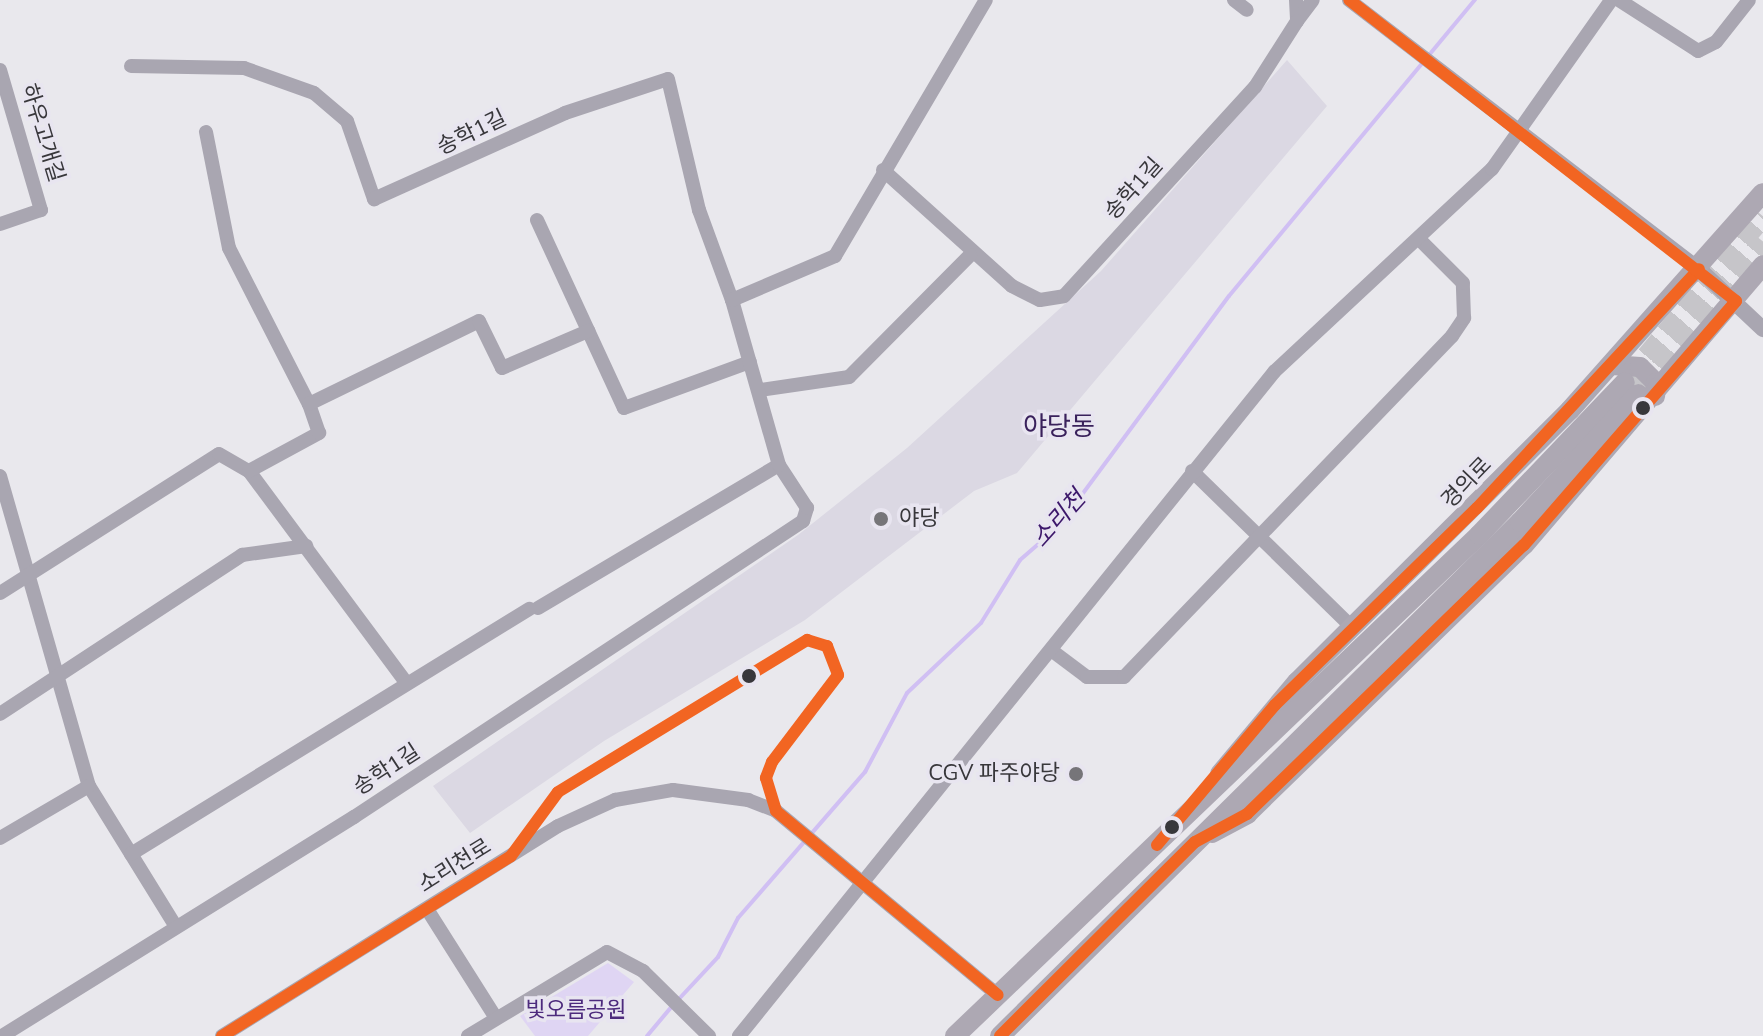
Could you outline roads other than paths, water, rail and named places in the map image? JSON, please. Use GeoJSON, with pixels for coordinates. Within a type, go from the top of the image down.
{"type":"FeatureCollection","features":[{"type":"Feature","properties":{"kind":"main road","name":"경의로"},"geometry":{"type":"LineString","coordinates":[[1202,800],[1275,705],[1612,365],[1763,193]]}},
{"type":"Feature","properties":{"kind":"main road","name":"경의로"},"geometry":{"type":"LineString","coordinates":[[955,1036],[1479,535],[1736,301],[1763,265]]}},
{"type":"Feature","properties":{"kind":"main road"},"geometry":{"type":"LineString","coordinates":[[1612,365],[1640,367],[1656,383],[1639,391]]}},
{"type":"Feature","properties":{"kind":"main road","name":"경의로"},"geometry":{"type":"LineString","coordinates":[[1000,1036],[1195,842],[1247,814],[1524,545],[1639,391]]}},
{"type":"Feature","properties":{"kind":"street"},"geometry":{"type":"LineString","coordinates":[[732,300],[835,256],[986,0]]}},
{"type":"Feature","properties":{"kind":"street"},"geometry":{"type":"LineString","coordinates":[[1234,0],[1247,10]]}},
{"type":"Feature","properties":{"kind":"street"},"geometry":{"type":"LineString","coordinates":[[1296,0],[1297,21]]}},
{"type":"Feature","properties":{"kind":"street","name":"송학1길"},"geometry":{"type":"LineString","coordinates":[[883,170],[970,255],[1027,296],[1064,296],[1255,87],[1313,0]]}},
{"type":"Feature","properties":{"kind":"street"},"geometry":{"type":"LineString","coordinates":[[1349,0],[1676,250],[1736,301],[1763,329]]}},
{"type":"Feature","properties":{"kind":"street"},"geometry":{"type":"LineString","coordinates":[[739,1036],[869,883],[1192,471],[1326,319],[1420,240],[1492,169],[1611,0]]}},
{"type":"Feature","properties":{"kind":"street"},"geometry":{"type":"LineString","coordinates":[[1619,0],[1698,51],[1716,42],[1749,0]]}},
{"type":"Feature","properties":{"kind":"street","name":"송학1길"},"geometry":{"type":"LineString","coordinates":[[2,1036],[175,925],[354,817],[803,521],[807,508],[779,465],[732,300],[699,210],[668,79],[565,113],[374,199],[347,121],[314,93],[244,68],[131,66]]}},
{"type":"Feature","properties":{"kind":"street","name":"하우고개길"},"geometry":{"type":"LineString","coordinates":[[0,70],[41,210],[0,224]]}},
{"type":"Feature","properties":{"kind":"street"},"geometry":{"type":"LineString","coordinates":[[206,132],[229,248],[309,404],[319,433],[249,471]]}},
{"type":"Feature","properties":{"kind":"street"},"geometry":{"type":"LineString","coordinates":[[537,220],[624,408],[750,362]]}},
{"type":"Feature","properties":{"kind":"street"},"geometry":{"type":"LineString","coordinates":[[1051,650],[1087,677],[1124,677],[1262,536],[1464,318],[1467,302],[1455,269],[1420,240]]}},
{"type":"Feature","properties":{"kind":"street"},"geometry":{"type":"LineString","coordinates":[[760,390],[849,377],[970,255]]}},
{"type":"Feature","properties":{"kind":"street"},"geometry":{"type":"LineString","coordinates":[[309,404],[479,321],[502,368],[588,331]]}},
{"type":"Feature","properties":{"kind":"street"},"geometry":{"type":"LineString","coordinates":[[0,593],[219,454],[249,471],[407,684]]}},
{"type":"Feature","properties":{"kind":"street"},"geometry":{"type":"LineString","coordinates":[[131,854],[407,684],[779,465]]}},
{"type":"Feature","properties":{"kind":"street"},"geometry":{"type":"LineString","coordinates":[[1192,471],[1353,628]]}},
{"type":"Feature","properties":{"kind":"street"},"geometry":{"type":"LineString","coordinates":[[0,476],[28,574],[52,677],[89,786],[175,925]]}},
{"type":"Feature","properties":{"kind":"street"},"geometry":{"type":"LineString","coordinates":[[0,714],[242,555],[306,546]]}},
{"type":"Feature","properties":{"kind":"street"},"geometry":{"type":"LineString","coordinates":[[0,838],[89,786]]}},
{"type":"Feature","properties":{"kind":"street","name":"소리천로"},"geometry":{"type":"LineString","coordinates":[[222,1036],[238,1031],[558,826],[615,800],[707,792],[776,811],[869,883]]}},
{"type":"Feature","properties":{"kind":"street"},"geometry":{"type":"LineString","coordinates":[[869,883],[998,995]]}},
{"type":"Feature","properties":{"kind":"street"},"geometry":{"type":"LineString","coordinates":[[427,909],[496,1018]]}},
{"type":"Feature","properties":{"kind":"street"},"geometry":{"type":"LineString","coordinates":[[468,1036],[607,952],[643,971],[709,1036]]}},
{"type":"Feature","properties":{"kind":"waterway","name":"소리천"},"geometry":{"type":"LineString","coordinates":[[678,1000],[718,957],[738,918],[865,772],[907,693],[981,623],[1020,560],[1058,527],[1229,296],[1475,0]]}},
{"type":"Feature","properties":{"kind":"waterway","name":"소리천"},"geometry":{"type":"LineString","coordinates":[[647,1036],[672,1006]]}},
{"type":"Feature","properties":{"kind":"tunnel"},"geometry":{"type":"LineString","coordinates":[[1627,379],[1763,217]]}},
{"type":"Feature","properties":{"kind":"tunnel"},"geometry":{"type":"LineString","coordinates":[[1641,391],[1763,241]]}},
{"type":"Feature","properties":{"kind":"place","name":"야당"},"geometry":{"type":"Point","coordinates":[881,519]}},
{"type":"Feature","properties":{"kind":"place","name":"CGV 파주야당"},"geometry":{"type":"Point","coordinates":[1076,774]}},
{"type":"Feature","properties":{"kind":"district","name":"야당동"},"geometry":{"type":"Point","coordinates":[1059,427]}},
{"type":"Feature","properties":{"kind":"park label","name":"빛오름공원"},"geometry":{"type":"Point","coordinates":[576,1011]}}]}
